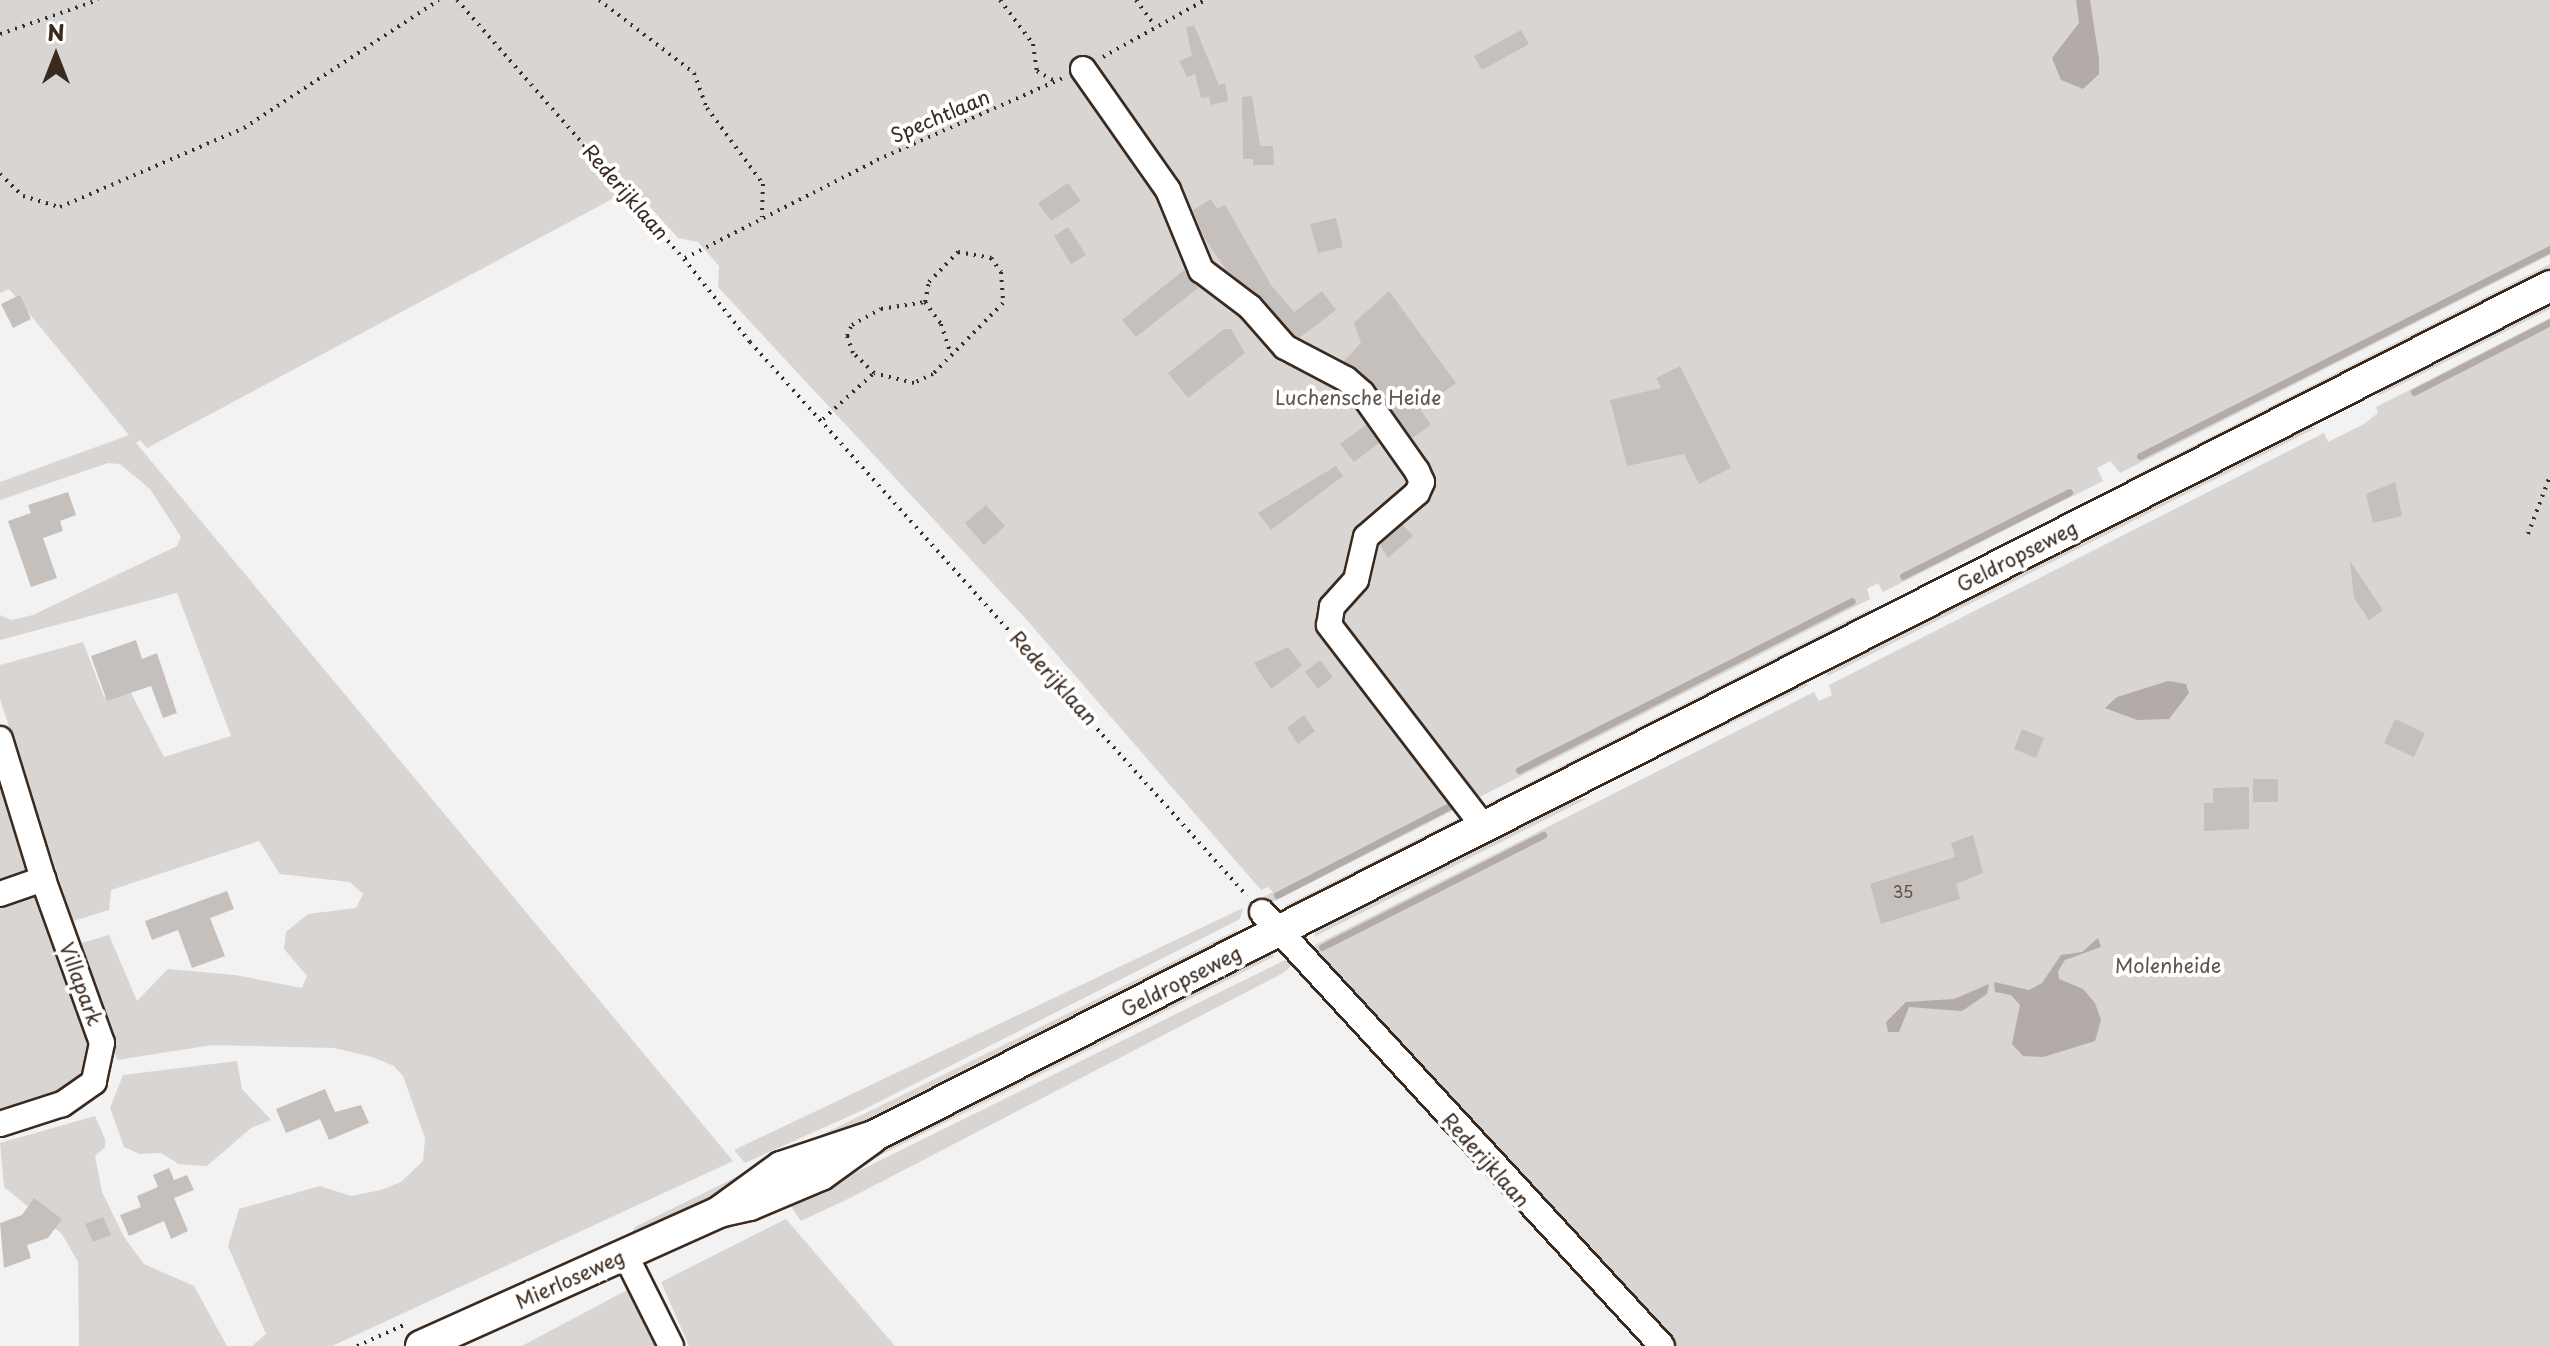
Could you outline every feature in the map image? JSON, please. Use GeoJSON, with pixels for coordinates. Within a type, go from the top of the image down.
{"type":"FeatureCollection","features":[{"type":"Feature","properties":{"kind":"main road","name":"Geldropseweg"},"geometry":{"type":"LineString","coordinates":[[766,1188],[837,1167],[876,1135],[1271,922],[1484,827],[2550,286]]}},
{"type":"Feature","properties":{"kind":"main road","name":"Mierloseweg"},"geometry":{"type":"LineString","coordinates":[[421,1346],[766,1188]]}},
{"type":"Feature","properties":{"kind":"street"},"geometry":{"type":"LineString","coordinates":[[1083,69],[1168,190],[1201,270],[1250,307],[1285,347],[1346,379],[1362,393],[1422,482],[1366,537],[1356,580],[1332,607],[1329,625],[1484,827]]}},
{"type":"Feature","properties":{"kind":"street","name":"Villapark"},"geometry":{"type":"LineString","coordinates":[[0,739],[43,879],[102,1043],[102,1064],[94,1082],[62,1104],[0,1124]]}},
{"type":"Feature","properties":{"kind":"street"},"geometry":{"type":"LineString","coordinates":[[0,894],[43,879]]}},
{"type":"Feature","properties":{"kind":"street","name":"Rederijklaan"},"geometry":{"type":"LineString","coordinates":[[1271,922],[1662,1346]]}},
{"type":"Feature","properties":{"kind":"street"},"geometry":{"type":"LineString","coordinates":[[625,1254],[671,1346]]}},
{"type":"Feature","properties":{"kind":"path"},"geometry":{"type":"LineString","coordinates":[[0,34],[98,0]]}},
{"type":"Feature","properties":{"kind":"path"},"geometry":{"type":"LineString","coordinates":[[0,174],[23,196],[60,207],[244,128],[439,0]]}},
{"type":"Feature","properties":{"kind":"path","name":"Rederijklaan"},"geometry":{"type":"LineString","coordinates":[[457,0],[684,259],[750,342],[823,419],[1271,922]]}},
{"type":"Feature","properties":{"kind":"path"},"geometry":{"type":"LineString","coordinates":[[599,0],[694,73],[707,108],[763,184],[762,217]]}},
{"type":"Feature","properties":{"kind":"path"},"geometry":{"type":"LineString","coordinates":[[1000,0],[1033,44],[1037,71],[1057,81]]}},
{"type":"Feature","properties":{"kind":"path"},"geometry":{"type":"LineString","coordinates":[[1136,0],[1155,26]]}},
{"type":"Feature","properties":{"kind":"path","name":"Spechtlaan"},"geometry":{"type":"LineString","coordinates":[[684,259],[762,217],[1083,69],[1205,0]]}},
{"type":"Feature","properties":{"kind":"path"},"geometry":{"type":"LineString","coordinates":[[925,302],[881,309],[852,325],[847,336],[853,353],[874,373],[914,383],[933,374],[950,352],[1003,303],[1001,272],[991,258],[958,252],[929,282],[925,302],[941,324],[950,352]]}},
{"type":"Feature","properties":{"kind":"path"},"geometry":{"type":"LineString","coordinates":[[823,419],[874,373]]}},
{"type":"Feature","properties":{"kind":"path"},"geometry":{"type":"LineString","coordinates":[[2528,534],[2550,476]]}},
{"type":"Feature","properties":{"kind":"green space","name":"Luchensche Heide"},"geometry":{"type":"Polygon","coordinates":[[[0,0],[2550,0],[2550,255],[2120,473],[2110,461],[2097,468],[2103,481],[1883,592],[1878,583],[1867,589],[1870,599],[1271,903],[1259,899],[1273,892],[1268,887],[1261,890],[1026,619],[718,287],[719,266],[698,242],[678,238],[633,188],[147,448],[140,440],[136,443],[733,1161],[332,1346],[252,1346],[266,1334],[228,1246],[239,1209],[320,1186],[351,1196],[381,1190],[401,1182],[423,1161],[425,1138],[403,1076],[394,1066],[372,1057],[334,1048],[212,1045],[117,1060],[81,943],[109,935],[137,1001],[168,969],[235,975],[302,988],[307,976],[284,949],[286,932],[308,914],[356,908],[363,894],[350,882],[280,874],[259,841],[111,890],[109,910],[73,921],[0,699],[0,665],[83,642],[104,697],[130,691],[164,757],[231,736],[177,593],[0,640],[0,615],[11,620],[33,615],[177,546],[181,537],[150,489],[120,464],[108,463],[0,500],[0,482],[129,435],[9,289],[0,293],[0,0]]]}},
{"type":"Feature","properties":{"kind":"green space"},"geometry":{"type":"Polygon","coordinates":[[[2550,264],[2550,273],[2135,484],[2126,480],[2550,264]]]}},
{"type":"Feature","properties":{"kind":"green space"},"geometry":{"type":"Polygon","coordinates":[[[2550,299],[2550,309],[2378,396],[2382,384],[2550,299]]]}},
{"type":"Feature","properties":{"kind":"green space","name":"Molenheide"},"geometry":{"type":"Polygon","coordinates":[[[2550,318],[2550,1346],[1669,1346],[1311,947],[1814,692],[1819,701],[1832,695],[1829,685],[2324,433],[2328,442],[2364,424],[2378,413],[2376,407],[2550,318]]]}},
{"type":"Feature","properties":{"kind":"green space"},"geometry":{"type":"Polygon","coordinates":[[[2303,424],[2316,428],[1826,677],[1830,664],[2303,424]]]}},
{"type":"Feature","properties":{"kind":"green space"},"geometry":{"type":"Polygon","coordinates":[[[1870,609],[1868,619],[1497,807],[1487,804],[1870,609]]]}},
{"type":"Feature","properties":{"kind":"green space"},"geometry":{"type":"Polygon","coordinates":[[[1797,680],[1809,685],[1663,757],[1694,733],[1797,680]]]}},
{"type":"Feature","properties":{"kind":"green space"},"geometry":{"type":"Polygon","coordinates":[[[0,778],[30,868],[0,879],[0,778]]]}},
{"type":"Feature","properties":{"kind":"green space"},"geometry":{"type":"Polygon","coordinates":[[[1590,797],[1314,937],[1317,924],[1548,807],[1590,797]]]}},
{"type":"Feature","properties":{"kind":"green space"},"geometry":{"type":"Polygon","coordinates":[[[1459,818],[1456,828],[1297,908],[1285,906],[1459,818]]]}},
{"type":"Feature","properties":{"kind":"green space"},"geometry":{"type":"Polygon","coordinates":[[[38,891],[95,1061],[90,1084],[0,1119],[0,903],[38,891]]]}},
{"type":"Feature","properties":{"kind":"green space"},"geometry":{"type":"Polygon","coordinates":[[[1243,908],[1240,919],[863,1110],[745,1163],[734,1150],[1243,908]]]}},
{"type":"Feature","properties":{"kind":"green space"},"geometry":{"type":"Polygon","coordinates":[[[1237,930],[1235,940],[628,1240],[635,1227],[1237,930]]]}},
{"type":"Feature","properties":{"kind":"green space"},"geometry":{"type":"Polygon","coordinates":[[[1262,952],[1275,956],[841,1175],[728,1229],[721,1227],[1262,952]]]}},
{"type":"Feature","properties":{"kind":"green space"},"geometry":{"type":"Polygon","coordinates":[[[1285,960],[1292,965],[1283,973],[852,1197],[801,1221],[790,1205],[1285,960]]]}},
{"type":"Feature","properties":{"kind":"green space"},"geometry":{"type":"Polygon","coordinates":[[[237,1061],[242,1089],[271,1120],[251,1128],[207,1166],[179,1164],[161,1153],[140,1154],[124,1147],[110,1108],[123,1075],[237,1061]]]}},
{"type":"Feature","properties":{"kind":"green space"},"geometry":{"type":"Polygon","coordinates":[[[95,1116],[105,1139],[105,1147],[95,1156],[102,1192],[124,1237],[144,1264],[194,1286],[227,1346],[79,1346],[78,1262],[62,1234],[4,1187],[0,1143],[95,1116]]]}},
{"type":"Feature","properties":{"kind":"green space"},"geometry":{"type":"Polygon","coordinates":[[[786,1219],[895,1346],[689,1346],[661,1282],[786,1219]]]}},
{"type":"Feature","properties":{"kind":"green space"},"geometry":{"type":"Polygon","coordinates":[[[644,1281],[675,1346],[522,1346],[644,1281]]]}},
{"type":"Feature","properties":{"kind":"shaded area"},"geometry":{"type":"Polygon","coordinates":[[[2076,0],[2090,0],[2099,59],[2099,74],[2083,89],[2061,80],[2052,58],[2079,23],[2076,0]]]}},
{"type":"Feature","properties":{"kind":"shaded area"},"geometry":{"type":"Polygon","coordinates":[[[2168,681],[2186,684],[2189,693],[2169,719],[2137,720],[2105,708],[2117,697],[2168,681]]]}},
{"type":"Feature","properties":{"kind":"shaded area"},"geometry":{"type":"Polygon","coordinates":[[[2098,938],[2101,947],[2065,960],[2058,971],[2059,979],[2083,989],[2095,1003],[2101,1020],[2095,1041],[2043,1057],[2023,1056],[2012,1044],[2020,1005],[2011,995],[1995,992],[1994,982],[2029,990],[2042,983],[2061,955],[2082,952],[2098,938]]]}},
{"type":"Feature","properties":{"kind":"shaded area"},"geometry":{"type":"Polygon","coordinates":[[[1989,984],[1987,994],[1962,1011],[1909,1007],[1899,1032],[1888,1032],[1886,1022],[1906,1002],[1954,999],[1989,984]]]}},
{"type":"Feature","properties":{"kind":"building"},"geometry":{"type":"Polygon","coordinates":[[[1194,25],[1219,85],[1225,83],[1228,101],[1211,105],[1209,97],[1201,98],[1195,74],[1187,77],[1179,61],[1192,56],[1186,27],[1194,25]]]}},
{"type":"Feature","properties":{"kind":"building"},"geometry":{"type":"Polygon","coordinates":[[[1521,30],[1529,44],[1482,70],[1474,56],[1521,30]]]}},
{"type":"Feature","properties":{"kind":"building"},"geometry":{"type":"Polygon","coordinates":[[[1252,96],[1260,146],[1273,146],[1274,165],[1253,165],[1253,159],[1243,159],[1242,97],[1252,96]]]}},
{"type":"Feature","properties":{"kind":"building"},"geometry":{"type":"Polygon","coordinates":[[[1068,183],[1081,201],[1051,221],[1038,203],[1068,183]]]}},
{"type":"Feature","properties":{"kind":"building"},"geometry":{"type":"Polygon","coordinates":[[[1211,199],[1217,209],[1225,205],[1271,285],[1294,312],[1322,291],[1336,310],[1299,338],[1294,335],[1261,297],[1226,270],[1204,237],[1193,210],[1211,199]]]}},
{"type":"Feature","properties":{"kind":"building"},"geometry":{"type":"Polygon","coordinates":[[[1336,218],[1343,247],[1318,253],[1310,224],[1336,218]]]}},
{"type":"Feature","properties":{"kind":"building"},"geometry":{"type":"Polygon","coordinates":[[[1068,227],[1086,255],[1071,264],[1054,236],[1068,227]]]}},
{"type":"Feature","properties":{"kind":"building"},"geometry":{"type":"Polygon","coordinates":[[[1184,270],[1198,288],[1136,337],[1122,320],[1184,270]]]}},
{"type":"Feature","properties":{"kind":"building"},"geometry":{"type":"Polygon","coordinates":[[[1389,291],[1456,383],[1420,409],[1431,425],[1412,438],[1374,384],[1344,361],[1361,343],[1354,323],[1389,291]]]}},
{"type":"Feature","properties":{"kind":"building"},"geometry":{"type":"Polygon","coordinates":[[[20,295],[31,319],[13,328],[1,304],[20,295]]]}},
{"type":"Feature","properties":{"kind":"building"},"geometry":{"type":"Polygon","coordinates":[[[1224,329],[1231,329],[1245,353],[1188,398],[1168,373],[1224,329]]]}},
{"type":"Feature","properties":{"kind":"building"},"geometry":{"type":"Polygon","coordinates":[[[1680,366],[1731,468],[1699,484],[1684,454],[1627,466],[1610,400],[1661,388],[1656,378],[1680,366]]]}},
{"type":"Feature","properties":{"kind":"building"},"geometry":{"type":"Polygon","coordinates":[[[1366,425],[1379,443],[1354,462],[1340,444],[1366,425]]]}},
{"type":"Feature","properties":{"kind":"building"},"geometry":{"type":"Polygon","coordinates":[[[1336,466],[1343,476],[1271,530],[1258,513],[1336,466]]]}},
{"type":"Feature","properties":{"kind":"building"},"geometry":{"type":"Polygon","coordinates":[[[2395,482],[2402,516],[2373,523],[2366,494],[2395,482]]]}},
{"type":"Feature","properties":{"kind":"building"},"geometry":{"type":"Polygon","coordinates":[[[68,492],[76,515],[60,521],[63,531],[43,538],[57,578],[31,587],[8,521],[31,513],[28,505],[68,492]]]}},
{"type":"Feature","properties":{"kind":"building"},"geometry":{"type":"Polygon","coordinates":[[[986,505],[1005,526],[984,545],[965,523],[986,505]]]}},
{"type":"Feature","properties":{"kind":"building"},"geometry":{"type":"Polygon","coordinates":[[[1403,525],[1413,536],[1388,558],[1380,545],[1403,525]]]}},
{"type":"Feature","properties":{"kind":"building"},"geometry":{"type":"Polygon","coordinates":[[[2350,561],[2383,610],[2369,620],[2354,598],[2350,561]]]}},
{"type":"Feature","properties":{"kind":"building"},"geometry":{"type":"Polygon","coordinates":[[[136,640],[142,659],[157,653],[177,713],[163,718],[151,686],[107,701],[91,656],[136,640]]]}},
{"type":"Feature","properties":{"kind":"building"},"geometry":{"type":"Polygon","coordinates":[[[1288,647],[1302,666],[1271,689],[1254,663],[1288,647]]]}},
{"type":"Feature","properties":{"kind":"building"},"geometry":{"type":"Polygon","coordinates":[[[1320,660],[1333,677],[1318,689],[1305,672],[1320,660]]]}},
{"type":"Feature","properties":{"kind":"building"},"geometry":{"type":"Polygon","coordinates":[[[1304,715],[1315,731],[1298,744],[1287,728],[1304,715]]]}},
{"type":"Feature","properties":{"kind":"building"},"geometry":{"type":"Polygon","coordinates":[[[2395,719],[2425,733],[2414,757],[2384,743],[2395,719]]]}},
{"type":"Feature","properties":{"kind":"building"},"geometry":{"type":"Polygon","coordinates":[[[2022,729],[2044,738],[2036,758],[2014,749],[2022,729]]]}},
{"type":"Feature","properties":{"kind":"building"},"geometry":{"type":"Polygon","coordinates":[[[2253,779],[2278,779],[2278,802],[2253,802],[2253,779]]]}},
{"type":"Feature","properties":{"kind":"building"},"geometry":{"type":"Polygon","coordinates":[[[2249,787],[2249,829],[2204,831],[2204,803],[2213,803],[2213,788],[2249,787]]]}},
{"type":"Feature","properties":{"kind":"building"},"geometry":{"type":"Polygon","coordinates":[[[1973,835],[1983,873],[1956,884],[1960,899],[1881,924],[1870,884],[1955,857],[1951,843],[1973,835]]]}},
{"type":"Feature","properties":{"kind":"building"},"geometry":{"type":"Polygon","coordinates":[[[227,891],[234,909],[210,918],[225,956],[192,968],[178,930],[152,940],[145,921],[227,891]]]}},
{"type":"Feature","properties":{"kind":"building"},"geometry":{"type":"Polygon","coordinates":[[[325,1089],[335,1112],[361,1105],[369,1123],[329,1140],[320,1119],[286,1133],[276,1109],[325,1089]]]}},
{"type":"Feature","properties":{"kind":"building"},"geometry":{"type":"Polygon","coordinates":[[[169,1168],[174,1180],[187,1175],[194,1190],[174,1198],[188,1231],[171,1239],[164,1221],[129,1236],[120,1215],[141,1207],[137,1196],[158,1187],[153,1175],[169,1168]]]}},
{"type":"Feature","properties":{"kind":"building"},"geometry":{"type":"Polygon","coordinates":[[[34,1198],[62,1219],[48,1238],[27,1245],[31,1258],[4,1268],[0,1223],[22,1215],[34,1198]]]}},
{"type":"Feature","properties":{"kind":"building"},"geometry":{"type":"Polygon","coordinates":[[[103,1217],[111,1235],[93,1242],[85,1224],[103,1217]]]}},
{"type":"Feature","properties":{"kind":"waterway"},"geometry":{"type":"LineString","coordinates":[[2140,456],[2550,249]]}},
{"type":"Feature","properties":{"kind":"waterway"},"geometry":{"type":"LineString","coordinates":[[2414,392],[2550,322]]}},
{"type":"Feature","properties":{"kind":"waterway"},"geometry":{"type":"LineString","coordinates":[[1903,576],[2069,492]]}},
{"type":"Feature","properties":{"kind":"waterway"},"geometry":{"type":"LineString","coordinates":[[1519,770],[1852,601]]}},
{"type":"Feature","properties":{"kind":"waterway"},"geometry":{"type":"LineString","coordinates":[[1277,895],[1453,804]]}},
{"type":"Feature","properties":{"kind":"waterway"},"geometry":{"type":"LineString","coordinates":[[1322,947],[1543,835]]}}]}
